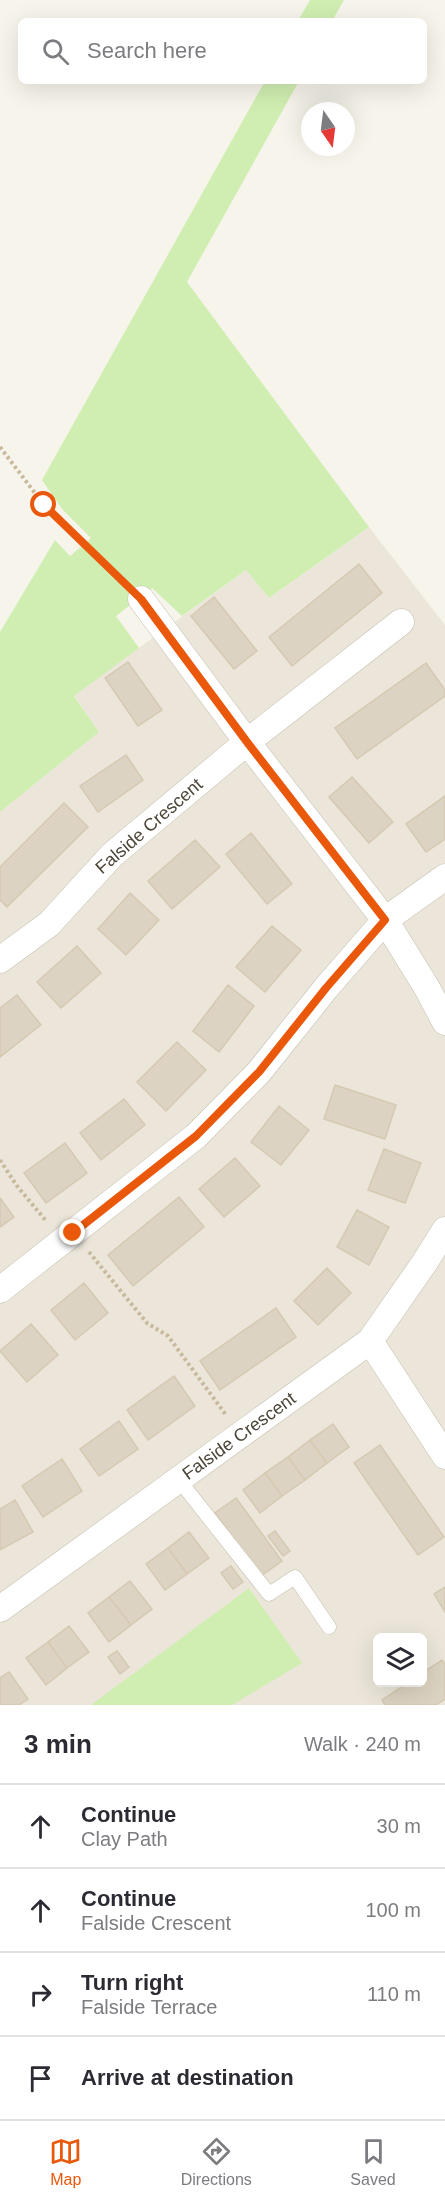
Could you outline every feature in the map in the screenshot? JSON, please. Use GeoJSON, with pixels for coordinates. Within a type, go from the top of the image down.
{"type":"FeatureCollection","features":[{"type":"Feature","properties":{"kind":"street"},"geometry":{"type":"LineString","coordinates":[[141,599],[247,742],[385,920],[445,1022]]}},
{"type":"Feature","properties":{"kind":"street","name":"Falside Crescent"},"geometry":{"type":"LineString","coordinates":[[0,960],[49,924],[112,855],[247,742],[401,622]]}},
{"type":"Feature","properties":{"kind":"street"},"geometry":{"type":"LineString","coordinates":[[0,1290],[196,1136],[259,1072],[326,988],[385,920],[445,877]]}},
{"type":"Feature","properties":{"kind":"street","name":"Falside Crescent"},"geometry":{"type":"LineString","coordinates":[[0,1609],[370,1341],[445,1230]]}},
{"type":"Feature","properties":{"kind":"street"},"geometry":{"type":"LineString","coordinates":[[370,1341],[445,1456]]}},
{"type":"Feature","properties":{"kind":"lane"},"geometry":{"type":"LineString","coordinates":[[178,1480],[269,1594],[295,1577],[329,1627]]}},
{"type":"Feature","properties":{"kind":"path"},"geometry":{"type":"LineString","coordinates":[[0,447],[44,505],[141,599]]}},
{"type":"Feature","properties":{"kind":"path"},"geometry":{"type":"LineString","coordinates":[[0,1160],[17,1186],[36,1207],[147,1323],[168,1336],[215,1398],[239,1436]]}},
{"type":"Feature","properties":{"kind":"shaded area"},"geometry":{"type":"Polygon","coordinates":[[[369,527],[445,625],[445,1705],[0,1705],[0,812],[99,732],[74,695],[246,570],[269,598],[369,527]]]}},
{"type":"Feature","properties":{"kind":"green space"},"geometry":{"type":"Polygon","coordinates":[[[310,0],[344,0],[334,18],[300,18],[310,0]]]}},
{"type":"Feature","properties":{"kind":"green space"},"geometry":{"type":"Polygon","coordinates":[[[263,84],[297,84],[187,282],[369,527],[269,598],[246,570],[182,616],[152,588],[116,616],[139,648],[74,696],[99,732],[0,812],[0,632],[55,540],[70,556],[91,538],[62,509],[42,480],[263,84]]]}},
{"type":"Feature","properties":{"kind":"green space"},"geometry":{"type":"Polygon","coordinates":[[[249,1588],[302,1663],[232,1705],[91,1705],[249,1588]]]}},
{"type":"Feature","properties":{"kind":"building"},"geometry":{"type":"Polygon","coordinates":[[[359,564],[382,593],[292,666],[269,637],[359,564]]]}},
{"type":"Feature","properties":{"kind":"building"},"geometry":{"type":"Polygon","coordinates":[[[214,597],[257,651],[234,669],[191,616],[214,597]]]}},
{"type":"Feature","properties":{"kind":"building"},"geometry":{"type":"Polygon","coordinates":[[[128,662],[162,710],[138,726],[105,678],[128,662]]]}},
{"type":"Feature","properties":{"kind":"building"},"geometry":{"type":"Polygon","coordinates":[[[426,663],[445,690],[445,696],[357,759],[335,728],[426,663]]]}},
{"type":"Feature","properties":{"kind":"building"},"geometry":{"type":"Polygon","coordinates":[[[126,755],[143,780],[98,812],[80,786],[126,755]]]}},
{"type":"Feature","properties":{"kind":"building"},"geometry":{"type":"Polygon","coordinates":[[[352,777],[393,822],[369,843],[329,797],[352,777]]]}},
{"type":"Feature","properties":{"kind":"building"},"geometry":{"type":"Polygon","coordinates":[[[445,796],[445,839],[426,852],[406,824],[445,796]]]}},
{"type":"Feature","properties":{"kind":"building"},"geometry":{"type":"Polygon","coordinates":[[[64,803],[88,827],[7,907],[0,900],[0,867],[64,803]]]}},
{"type":"Feature","properties":{"kind":"building"},"geometry":{"type":"Polygon","coordinates":[[[251,833],[292,884],[267,904],[226,854],[251,833]]]}},
{"type":"Feature","properties":{"kind":"building"},"geometry":{"type":"Polygon","coordinates":[[[195,840],[220,867],[172,909],[148,881],[195,840]]]}},
{"type":"Feature","properties":{"kind":"building"},"geometry":{"type":"Polygon","coordinates":[[[130,893],[159,920],[126,955],[98,929],[130,893]]]}},
{"type":"Feature","properties":{"kind":"building"},"geometry":{"type":"Polygon","coordinates":[[[272,926],[301,950],[265,992],[236,967],[272,926]]]}},
{"type":"Feature","properties":{"kind":"building"},"geometry":{"type":"Polygon","coordinates":[[[77,946],[101,973],[61,1008],[37,982],[77,946]]]}},
{"type":"Feature","properties":{"kind":"building"},"geometry":{"type":"Polygon","coordinates":[[[228,985],[254,1006],[219,1052],[193,1031],[228,985]]]}},
{"type":"Feature","properties":{"kind":"building"},"geometry":{"type":"Polygon","coordinates":[[[17,995],[41,1025],[0,1057],[0,1008],[17,995]]]}},
{"type":"Feature","properties":{"kind":"building"},"geometry":{"type":"Polygon","coordinates":[[[177,1042],[206,1070],[166,1111],[137,1082],[177,1042]]]}},
{"type":"Feature","properties":{"kind":"building"},"geometry":{"type":"Polygon","coordinates":[[[335,1085],[396,1105],[385,1139],[324,1119],[335,1085]]]}},
{"type":"Feature","properties":{"kind":"building"},"geometry":{"type":"Polygon","coordinates":[[[124,1099],[145,1125],[101,1160],[80,1133],[124,1099]]]}},
{"type":"Feature","properties":{"kind":"building"},"geometry":{"type":"Polygon","coordinates":[[[279,1106],[309,1130],[281,1165],[251,1142],[279,1106]]]}},
{"type":"Feature","properties":{"kind":"building"},"geometry":{"type":"Polygon","coordinates":[[[65,1143],[87,1173],[46,1203],[24,1173],[65,1143]]]}},
{"type":"Feature","properties":{"kind":"building"},"geometry":{"type":"Polygon","coordinates":[[[384,1149],[421,1163],[405,1203],[368,1190],[384,1149]]]}},
{"type":"Feature","properties":{"kind":"building"},"geometry":{"type":"Polygon","coordinates":[[[235,1158],[260,1186],[224,1217],[199,1189],[235,1158]]]}},
{"type":"Feature","properties":{"kind":"building"},"geometry":{"type":"Polygon","coordinates":[[[179,1197],[204,1227],[133,1286],[108,1255],[179,1197]]]}},
{"type":"Feature","properties":{"kind":"building"},"geometry":{"type":"Polygon","coordinates":[[[0,1198],[14,1217],[0,1227],[0,1198]]]}},
{"type":"Feature","properties":{"kind":"building"},"geometry":{"type":"Polygon","coordinates":[[[357,1210],[389,1227],[369,1265],[337,1247],[357,1210]]]}},
{"type":"Feature","properties":{"kind":"building"},"geometry":{"type":"Polygon","coordinates":[[[327,1268],[351,1293],[318,1325],[294,1301],[327,1268]]]}},
{"type":"Feature","properties":{"kind":"building"},"geometry":{"type":"Polygon","coordinates":[[[84,1283],[108,1313],[75,1340],[51,1310],[84,1283]]]}},
{"type":"Feature","properties":{"kind":"building"},"geometry":{"type":"Polygon","coordinates":[[[276,1308],[296,1337],[220,1390],[200,1361],[276,1308]]]}},
{"type":"Feature","properties":{"kind":"building"},"geometry":{"type":"Polygon","coordinates":[[[31,1324],[58,1355],[27,1382],[0,1351],[31,1324]]]}},
{"type":"Feature","properties":{"kind":"building"},"geometry":{"type":"Polygon","coordinates":[[[174,1376],[195,1406],[148,1440],[127,1410],[174,1376]]]}},
{"type":"Feature","properties":{"kind":"building"},"geometry":{"type":"Polygon","coordinates":[[[119,1421],[138,1449],[99,1476],[80,1449],[119,1421]]]}},
{"type":"Feature","properties":{"kind":"building"},"geometry":{"type":"Polygon","coordinates":[[[333,1424],[349,1447],[327,1463],[310,1440],[333,1424]]]}},
{"type":"Feature","properties":{"kind":"building"},"geometry":{"type":"Polygon","coordinates":[[[310,1440],[327,1463],[305,1480],[288,1457],[310,1440]]]}},
{"type":"Feature","properties":{"kind":"building"},"geometry":{"type":"Polygon","coordinates":[[[380,1445],[444,1537],[418,1555],[354,1463],[380,1445]]]}},
{"type":"Feature","properties":{"kind":"building"},"geometry":{"type":"Polygon","coordinates":[[[288,1457],[305,1480],[282,1496],[265,1473],[288,1457]]]}},
{"type":"Feature","properties":{"kind":"building"},"geometry":{"type":"Polygon","coordinates":[[[62,1459],[82,1491],[43,1517],[22,1486],[62,1459]]]}},
{"type":"Feature","properties":{"kind":"building"},"geometry":{"type":"Polygon","coordinates":[[[265,1473],[282,1496],[260,1513],[243,1490],[265,1473]]]}},
{"type":"Feature","properties":{"kind":"building"},"geometry":{"type":"Polygon","coordinates":[[[236,1498],[282,1561],[261,1576],[215,1513],[236,1498]]]}},
{"type":"Feature","properties":{"kind":"building"},"geometry":{"type":"Polygon","coordinates":[[[15,1500],[33,1532],[0,1550],[0,1509],[15,1500]]]}},
{"type":"Feature","properties":{"kind":"building"},"geometry":{"type":"Polygon","coordinates":[[[275,1531],[290,1551],[283,1556],[268,1536],[275,1531]]]}},
{"type":"Feature","properties":{"kind":"building"},"geometry":{"type":"Polygon","coordinates":[[[189,1532],[209,1558],[187,1574],[168,1548],[189,1532]]]}},
{"type":"Feature","properties":{"kind":"building"},"geometry":{"type":"Polygon","coordinates":[[[168,1548],[187,1574],[165,1590],[146,1564],[168,1548]]]}},
{"type":"Feature","properties":{"kind":"building"},"geometry":{"type":"Polygon","coordinates":[[[231,1566],[243,1582],[233,1589],[221,1573],[231,1566]]]}},
{"type":"Feature","properties":{"kind":"building"},"geometry":{"type":"Polygon","coordinates":[[[130,1581],[152,1609],[131,1625],[109,1597],[130,1581]]]}},
{"type":"Feature","properties":{"kind":"building"},"geometry":{"type":"Polygon","coordinates":[[[445,1587],[445,1612],[434,1594],[445,1587]]]}},
{"type":"Feature","properties":{"kind":"building"},"geometry":{"type":"Polygon","coordinates":[[[109,1597],[131,1625],[109,1642],[88,1613],[109,1597]]]}},
{"type":"Feature","properties":{"kind":"building"},"geometry":{"type":"Polygon","coordinates":[[[69,1626],[89,1652],[67,1668],[48,1642],[69,1626]]]}},
{"type":"Feature","properties":{"kind":"building"},"geometry":{"type":"Polygon","coordinates":[[[48,1642],[67,1668],[46,1685],[26,1658],[48,1642]]]}},
{"type":"Feature","properties":{"kind":"building"},"geometry":{"type":"Polygon","coordinates":[[[117,1651],[129,1667],[120,1674],[108,1657],[117,1651]]]}},
{"type":"Feature","properties":{"kind":"building"},"geometry":{"type":"Polygon","coordinates":[[[442,1660],[445,1664],[445,1699],[436,1705],[385,1705],[382,1700],[402,1687],[427,1687],[427,1670],[442,1660]]]}},
{"type":"Feature","properties":{"kind":"building"},"geometry":{"type":"Polygon","coordinates":[[[9,1672],[28,1699],[19,1705],[0,1705],[0,1678],[9,1672]]]}},
{"type":"Feature","properties":{"kind":"route"},"geometry":{"type":"LineString","coordinates":[[44,505],[141,599],[247,742],[385,920],[326,988],[259,1072],[196,1136],[73,1233]]}}]}
